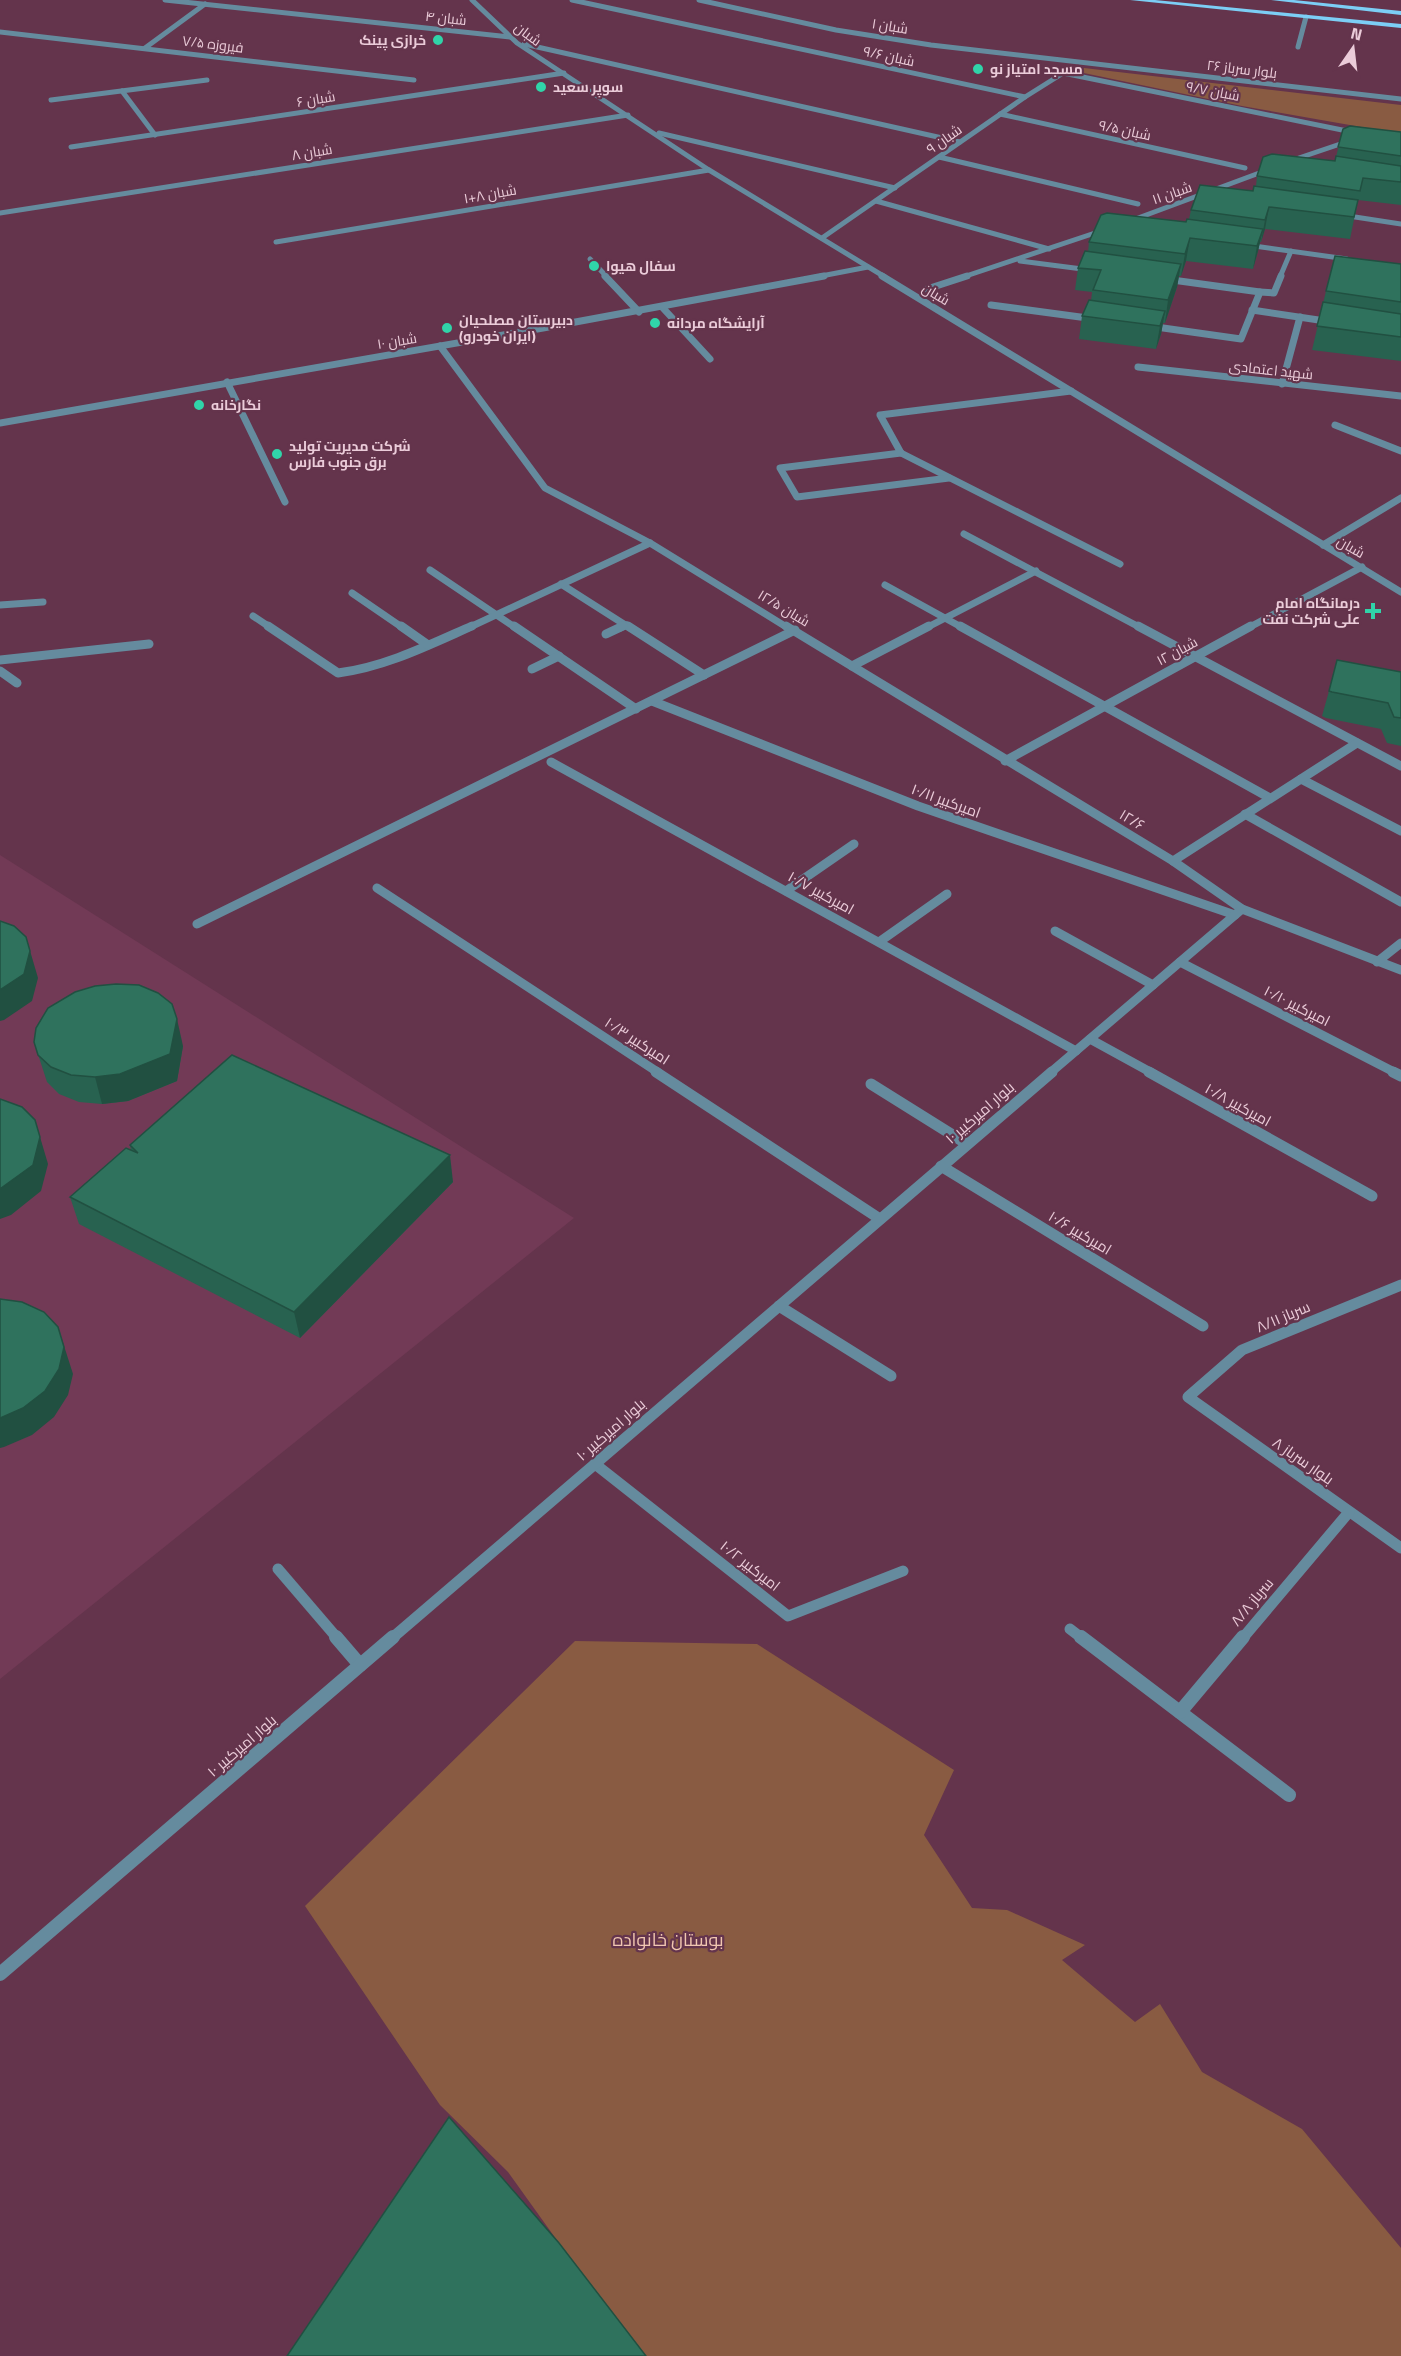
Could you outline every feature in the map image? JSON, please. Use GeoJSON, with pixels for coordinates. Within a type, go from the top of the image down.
{"type":"FeatureCollection","features":[{"type":"Feature","properties":{"kind":"main road"},"geometry":{"type":"LineString","coordinates":[[1133,0],[1401,26]]}},
{"type":"Feature","properties":{"kind":"main road"},"geometry":{"type":"LineString","coordinates":[[1274,0],[1401,13]]}},
{"type":"Feature","properties":{"kind":"street","name":"۴ شبان"},"geometry":{"type":"LineString","coordinates":[[165,0],[510,37]]}},
{"type":"Feature","properties":{"kind":"street","name":"شبان"},"geometry":{"type":"LineString","coordinates":[[472,0],[517,43],[709,170],[1401,592]]}},
{"type":"Feature","properties":{"kind":"street","name":"۹/۶ شبان"},"geometry":{"type":"LineString","coordinates":[[572,0],[1025,97]]}},
{"type":"Feature","properties":{"kind":"street","name":"۱ شبان"},"geometry":{"type":"LineString","coordinates":[[699,0],[836,30],[931,45],[1080,62]]}},
{"type":"Feature","properties":{"kind":"street"},"geometry":{"type":"LineString","coordinates":[[145,48],[205,4]]}},
{"type":"Feature","properties":{"kind":"street"},"geometry":{"type":"LineString","coordinates":[[1298,47],[1306,17]]}},
{"type":"Feature","properties":{"kind":"street","name":"۷/۵ فیروزه"},"geometry":{"type":"LineString","coordinates":[[0,32],[414,80]]}},
{"type":"Feature","properties":{"kind":"street"},"geometry":{"type":"LineString","coordinates":[[0,39],[9,33]]}},
{"type":"Feature","properties":{"kind":"street"},"geometry":{"type":"LineString","coordinates":[[517,43],[960,142]]}},
{"type":"Feature","properties":{"kind":"street","name":"۹ شبان"},"geometry":{"type":"LineString","coordinates":[[822,238],[1000,114],[1080,62]]}},
{"type":"Feature","properties":{"kind":"street","name":"۲۶ بلوار سرباز"},"geometry":{"type":"LineString","coordinates":[[1080,62],[1401,99]]}},
{"type":"Feature","properties":{"kind":"street","name":"۶ شبان"},"geometry":{"type":"LineString","coordinates":[[71,147],[564,73]]}},
{"type":"Feature","properties":{"kind":"street","name":"۹/۷ شبان"},"geometry":{"type":"LineString","coordinates":[[1064,73],[1347,131],[1355,139]]}},
{"type":"Feature","properties":{"kind":"street"},"geometry":{"type":"LineString","coordinates":[[51,100],[207,80]]}},
{"type":"Feature","properties":{"kind":"street"},"geometry":{"type":"LineString","coordinates":[[122,91],[155,135]]}},
{"type":"Feature","properties":{"kind":"street","name":"۹/۵ شبان"},"geometry":{"type":"LineString","coordinates":[[1000,114],[1245,168]]}},
{"type":"Feature","properties":{"kind":"street","name":"۸ شبان"},"geometry":{"type":"LineString","coordinates":[[0,213],[628,115]]}},
{"type":"Feature","properties":{"kind":"street"},"geometry":{"type":"LineString","coordinates":[[653,132],[895,188]]}},
{"type":"Feature","properties":{"kind":"street","name":"۱۱ شبان"},"geometry":{"type":"LineString","coordinates":[[1124,223],[1355,139]]}},
{"type":"Feature","properties":{"kind":"street"},"geometry":{"type":"LineString","coordinates":[[939,157],[1138,204]]}},
{"type":"Feature","properties":{"kind":"street"},"geometry":{"type":"LineString","coordinates":[[1279,165],[1290,167]]}},
{"type":"Feature","properties":{"kind":"street","name":"۱+۸ شبان"},"geometry":{"type":"LineString","coordinates":[[276,242],[709,170]]}},
{"type":"Feature","properties":{"kind":"street"},"geometry":{"type":"LineString","coordinates":[[1202,196],[1214,197]]}},
{"type":"Feature","properties":{"kind":"street"},"geometry":{"type":"LineString","coordinates":[[876,201],[1051,249]]}},
{"type":"Feature","properties":{"kind":"street"},"geometry":{"type":"LineString","coordinates":[[1331,214],[1401,224]]}},
{"type":"Feature","properties":{"kind":"street"},"geometry":{"type":"LineString","coordinates":[[927,289],[1113,227]]}},
{"type":"Feature","properties":{"kind":"street"},"geometry":{"type":"LineString","coordinates":[[1243,244],[1355,260]]}},
{"type":"Feature","properties":{"kind":"street"},"geometry":{"type":"LineString","coordinates":[[1155,278],[1274,293],[1291,251]]}},
{"type":"Feature","properties":{"kind":"street"},"geometry":{"type":"LineString","coordinates":[[590,259],[639,312]]}},
{"type":"Feature","properties":{"kind":"street"},"geometry":{"type":"LineString","coordinates":[[1016,260],[1097,271]]}},
{"type":"Feature","properties":{"kind":"street","name":"۱۰ شبان"},"geometry":{"type":"LineString","coordinates":[[0,423],[662,308],[868,267]]}},
{"type":"Feature","properties":{"kind":"street"},"geometry":{"type":"LineString","coordinates":[[1139,325],[1241,339],[1260,291]]}},
{"type":"Feature","properties":{"kind":"street"},"geometry":{"type":"LineString","coordinates":[[991,305],[1105,320]]}},
{"type":"Feature","properties":{"kind":"street"},"geometry":{"type":"LineString","coordinates":[[662,308],[710,359]]}},
{"type":"Feature","properties":{"kind":"street"},"geometry":{"type":"LineString","coordinates":[[1252,310],[1345,324]]}},
{"type":"Feature","properties":{"kind":"street"},"geometry":{"type":"LineString","coordinates":[[1282,384],[1300,317]]}},
{"type":"Feature","properties":{"kind":"street","name":"۱۲/۵ شبان"},"geometry":{"type":"LineString","coordinates":[[440,346],[545,488],[650,543],[1005,760]]}},
{"type":"Feature","properties":{"kind":"street","name":"شهید اعتمادی"},"geometry":{"type":"LineString","coordinates":[[1138,367],[1401,396]]}},
{"type":"Feature","properties":{"kind":"street"},"geometry":{"type":"LineString","coordinates":[[227,382],[285,502]]}},
{"type":"Feature","properties":{"kind":"street"},"geometry":{"type":"LineString","coordinates":[[1071,391],[880,415],[901,453],[1120,564]]}},
{"type":"Feature","properties":{"kind":"street"},"geometry":{"type":"LineString","coordinates":[[1335,425],[1401,451]]}},
{"type":"Feature","properties":{"kind":"street"},"geometry":{"type":"LineString","coordinates":[[901,453],[780,468],[797,497],[949,478]]}},
{"type":"Feature","properties":{"kind":"street"},"geometry":{"type":"LineString","coordinates":[[1323,545],[1400,499]]}},
{"type":"Feature","properties":{"kind":"street"},"geometry":{"type":"LineString","coordinates":[[964,534],[1036,570],[1401,766]]}},
{"type":"Feature","properties":{"kind":"street"},"geometry":{"type":"LineString","coordinates":[[253,615],[338,673],[345,675],[428,645],[650,543]]}},
{"type":"Feature","properties":{"kind":"street","name":"۱۲ شبان"},"geometry":{"type":"LineString","coordinates":[[1005,760],[1101,706],[1362,567]]}},
{"type":"Feature","properties":{"kind":"street"},"geometry":{"type":"LineString","coordinates":[[430,570],[636,708]]}},
{"type":"Feature","properties":{"kind":"street"},"geometry":{"type":"LineString","coordinates":[[852,666],[1036,570]]}},
{"type":"Feature","properties":{"kind":"street"},"geometry":{"type":"LineString","coordinates":[[561,584],[704,675]]}},
{"type":"Feature","properties":{"kind":"street"},"geometry":{"type":"LineString","coordinates":[[885,585],[1270,798]]}},
{"type":"Feature","properties":{"kind":"street"},"geometry":{"type":"LineString","coordinates":[[352,592],[428,645]]}},
{"type":"Feature","properties":{"kind":"street"},"geometry":{"type":"LineString","coordinates":[[0,605],[43,602]]}},
{"type":"Feature","properties":{"kind":"street"},"geometry":{"type":"LineString","coordinates":[[606,634],[626,625]]}},
{"type":"Feature","properties":{"kind":"street"},"geometry":{"type":"LineString","coordinates":[[197,924],[795,630]]}},
{"type":"Feature","properties":{"kind":"street"},"geometry":{"type":"LineString","coordinates":[[0,660],[148,644]]}},
{"type":"Feature","properties":{"kind":"street"},"geometry":{"type":"LineString","coordinates":[[532,669],[559,656]]}},
{"type":"Feature","properties":{"kind":"street"},"geometry":{"type":"LineString","coordinates":[[0,671],[17,683]]}},
{"type":"Feature","properties":{"kind":"street","name":"۱۰/۱۱ امیرکبیر"},"geometry":{"type":"LineString","coordinates":[[652,700],[918,806],[1239,912]]}},
{"type":"Feature","properties":{"kind":"street"},"geometry":{"type":"LineString","coordinates":[[1173,861],[1357,743]]}},
{"type":"Feature","properties":{"kind":"street","name":"۱۲/۶"},"geometry":{"type":"LineString","coordinates":[[1005,760],[1173,861],[1239,912]]}},
{"type":"Feature","properties":{"kind":"street","name":"۱۰/۷ امیرکبیر"},"geometry":{"type":"LineString","coordinates":[[551,762],[1077,1051]]}},
{"type":"Feature","properties":{"kind":"street"},"geometry":{"type":"LineString","coordinates":[[1301,779],[1401,831]]}},
{"type":"Feature","properties":{"kind":"street"},"geometry":{"type":"LineString","coordinates":[[1245,814],[1401,902]]}},
{"type":"Feature","properties":{"kind":"street"},"geometry":{"type":"LineString","coordinates":[[786,891],[854,844]]}},
{"type":"Feature","properties":{"kind":"street","name":"۱۰/۳ امیرکبیر"},"geometry":{"type":"LineString","coordinates":[[377,888],[880,1219]]}},
{"type":"Feature","properties":{"kind":"street"},"geometry":{"type":"LineString","coordinates":[[879,942],[947,894]]}},
{"type":"Feature","properties":{"kind":"street"},"geometry":{"type":"LineString","coordinates":[[1239,912],[1401,970]]}},
{"type":"Feature","properties":{"kind":"street","name":"۱۰ بلوار امیرکبیر"},"geometry":{"type":"LineString","coordinates":[[0,1974],[1239,912]]}},
{"type":"Feature","properties":{"kind":"street"},"geometry":{"type":"LineString","coordinates":[[1055,932],[1153,985]]}},
{"type":"Feature","properties":{"kind":"street"},"geometry":{"type":"LineString","coordinates":[[1377,962],[1401,943]]}},
{"type":"Feature","properties":{"kind":"street","name":"۱۰/۱۰ امیرکبیر"},"geometry":{"type":"LineString","coordinates":[[1180,962],[1401,1076]]}},
{"type":"Feature","properties":{"kind":"street","name":"۱۰/۸ امیرکبیر"},"geometry":{"type":"LineString","coordinates":[[1090,1039],[1372,1196]]}},
{"type":"Feature","properties":{"kind":"street"},"geometry":{"type":"LineString","coordinates":[[871,1084],[967,1144]]}},
{"type":"Feature","properties":{"kind":"street","name":"۱۰/۶ امیرکبیر"},"geometry":{"type":"LineString","coordinates":[[942,1166],[1203,1326]]}},
{"type":"Feature","properties":{"kind":"street","name":"۸/۱۱ سرباز"},"geometry":{"type":"LineString","coordinates":[[1188,1397],[1242,1350],[1401,1285]]}},
{"type":"Feature","properties":{"kind":"street"},"geometry":{"type":"LineString","coordinates":[[779,1306],[891,1377]]}},
{"type":"Feature","properties":{"kind":"street","name":"۸ بلوار سرباز"},"geometry":{"type":"LineString","coordinates":[[1188,1397],[1401,1548]]}},
{"type":"Feature","properties":{"kind":"street","name":"۱۰/۲ امیرکبیر"},"geometry":{"type":"LineString","coordinates":[[595,1464],[788,1616],[903,1571]]}},
{"type":"Feature","properties":{"kind":"street","name":"۸/۸ سرباز"},"geometry":{"type":"LineString","coordinates":[[1180,1712],[1349,1512]]}},
{"type":"Feature","properties":{"kind":"street"},"geometry":{"type":"LineString","coordinates":[[278,1569],[360,1665]]}},
{"type":"Feature","properties":{"kind":"street"},"geometry":{"type":"LineString","coordinates":[[1070,1629],[1289,1794]]}},
{"type":"Feature","properties":{"kind":"shaded area"},"geometry":{"type":"Polygon","coordinates":[[[0,855],[574,1218],[0,1679],[0,855]]]}},
{"type":"Feature","properties":{"kind":"green space"},"geometry":{"type":"Polygon","coordinates":[[[1084,68],[1401,105],[1401,134],[1242,106],[1079,72],[1084,68]]]}},
{"type":"Feature","properties":{"kind":"green space","name":"بوستان خانواده"},"geometry":{"type":"Polygon","coordinates":[[[575,1641],[757,1644],[954,1770],[924,1835],[972,1908],[1007,1910],[1085,1945],[1062,1960],[1135,2022],[1160,2004],[1202,2072],[1302,2129],[1401,2248],[1401,2356],[640,2356],[508,2172],[440,2105],[305,1906],[575,1641]]]}},
{"type":"Feature","properties":{"kind":"building"},"geometry":{"type":"Polygon","coordinates":[[[1350,126],[1401,132],[1401,156],[1338,147],[1343,129],[1350,126]]]}},
{"type":"Feature","properties":{"kind":"building"},"geometry":{"type":"Polygon","coordinates":[[[1272,154],[1335,161],[1336,156],[1401,166],[1401,182],[1363,178],[1360,191],[1257,176],[1263,157],[1272,154]]]}},
{"type":"Feature","properties":{"kind":"building"},"geometry":{"type":"Polygon","coordinates":[[[1200,185],[1253,191],[1254,186],[1358,200],[1354,217],[1269,207],[1265,220],[1191,210],[1200,185]]]}},
{"type":"Feature","properties":{"kind":"building"},"geometry":{"type":"Polygon","coordinates":[[[1107,213],[1186,222],[1187,219],[1263,229],[1257,246],[1190,238],[1185,254],[1089,242],[1101,215],[1107,213]]]}},
{"type":"Feature","properties":{"kind":"building"},"geometry":{"type":"Polygon","coordinates":[[[1085,251],[1181,264],[1168,300],[1093,290],[1101,270],[1078,268],[1085,251]]]}},
{"type":"Feature","properties":{"kind":"building"},"geometry":{"type":"Polygon","coordinates":[[[1335,256],[1401,264],[1401,302],[1326,291],[1335,256]]]}},
{"type":"Feature","properties":{"kind":"building"},"geometry":{"type":"Polygon","coordinates":[[[1089,300],[1165,311],[1160,326],[1082,316],[1089,300]]]}},
{"type":"Feature","properties":{"kind":"building"},"geometry":{"type":"Polygon","coordinates":[[[1323,302],[1401,314],[1401,337],[1317,326],[1323,302]]]}},
{"type":"Feature","properties":{"kind":"building"},"geometry":{"type":"Polygon","coordinates":[[[1337,660],[1401,672],[1401,718],[1394,717],[1388,703],[1329,691],[1337,660]]]}},
{"type":"Feature","properties":{"kind":"building"},"geometry":{"type":"Polygon","coordinates":[[[0,921],[14,926],[26,937],[30,951],[24,974],[0,990],[0,921]]]}},
{"type":"Feature","properties":{"kind":"building"},"geometry":{"type":"Polygon","coordinates":[[[139,985],[158,993],[172,1004],[177,1019],[170,1054],[120,1074],[95,1077],[71,1075],[51,1067],[38,1055],[34,1042],[36,1028],[48,1008],[75,992],[95,986],[139,985]]]}},
{"type":"Feature","properties":{"kind":"building"},"geometry":{"type":"Polygon","coordinates":[[[232,1055],[450,1155],[294,1312],[70,1197],[126,1148],[138,1153],[130,1145],[232,1055]]]}},
{"type":"Feature","properties":{"kind":"building"},"geometry":{"type":"Polygon","coordinates":[[[0,1099],[22,1107],[35,1120],[40,1137],[33,1165],[0,1189],[0,1099]]]}},
{"type":"Feature","properties":{"kind":"building"},"geometry":{"type":"Polygon","coordinates":[[[0,1299],[22,1302],[44,1312],[58,1327],[64,1347],[59,1369],[45,1391],[23,1408],[0,1418],[0,1299]]]}},
{"type":"Feature","properties":{"kind":"building"},"geometry":{"type":"Polygon","coordinates":[[[449,2117],[559,2243],[646,2356],[287,2356],[449,2117]]]}},
{"type":"Feature","properties":{"kind":"place","name":"خرازی پینک"},"geometry":{"type":"Point","coordinates":[438,40]}},
{"type":"Feature","properties":{"kind":"place","name":"مسجد امتیاز نو"},"geometry":{"type":"Point","coordinates":[978,69]}},
{"type":"Feature","properties":{"kind":"place","name":"سوپر سعید"},"geometry":{"type":"Point","coordinates":[541,87]}},
{"type":"Feature","properties":{"kind":"place","name":"سفال هیوا"},"geometry":{"type":"Point","coordinates":[594,266]}},
{"type":"Feature","properties":{"kind":"place","name":"آرایشگاه مردانه"},"geometry":{"type":"Point","coordinates":[655,323]}},
{"type":"Feature","properties":{"kind":"place","name":"دبیرستان مصلحیان (ایران خودرو)"},"geometry":{"type":"Point","coordinates":[447,328]}},
{"type":"Feature","properties":{"kind":"place","name":"نگارخانه"},"geometry":{"type":"Point","coordinates":[199,405]}},
{"type":"Feature","properties":{"kind":"place","name":"شرکت مدیریت تولید برق جنوب فارس"},"geometry":{"type":"Point","coordinates":[277,454]}},
{"type":"Feature","properties":{"kind":"place","name":"درمانگاه امام علی شرکت نفت"},"geometry":{"type":"Point","coordinates":[1373,611]}}]}
